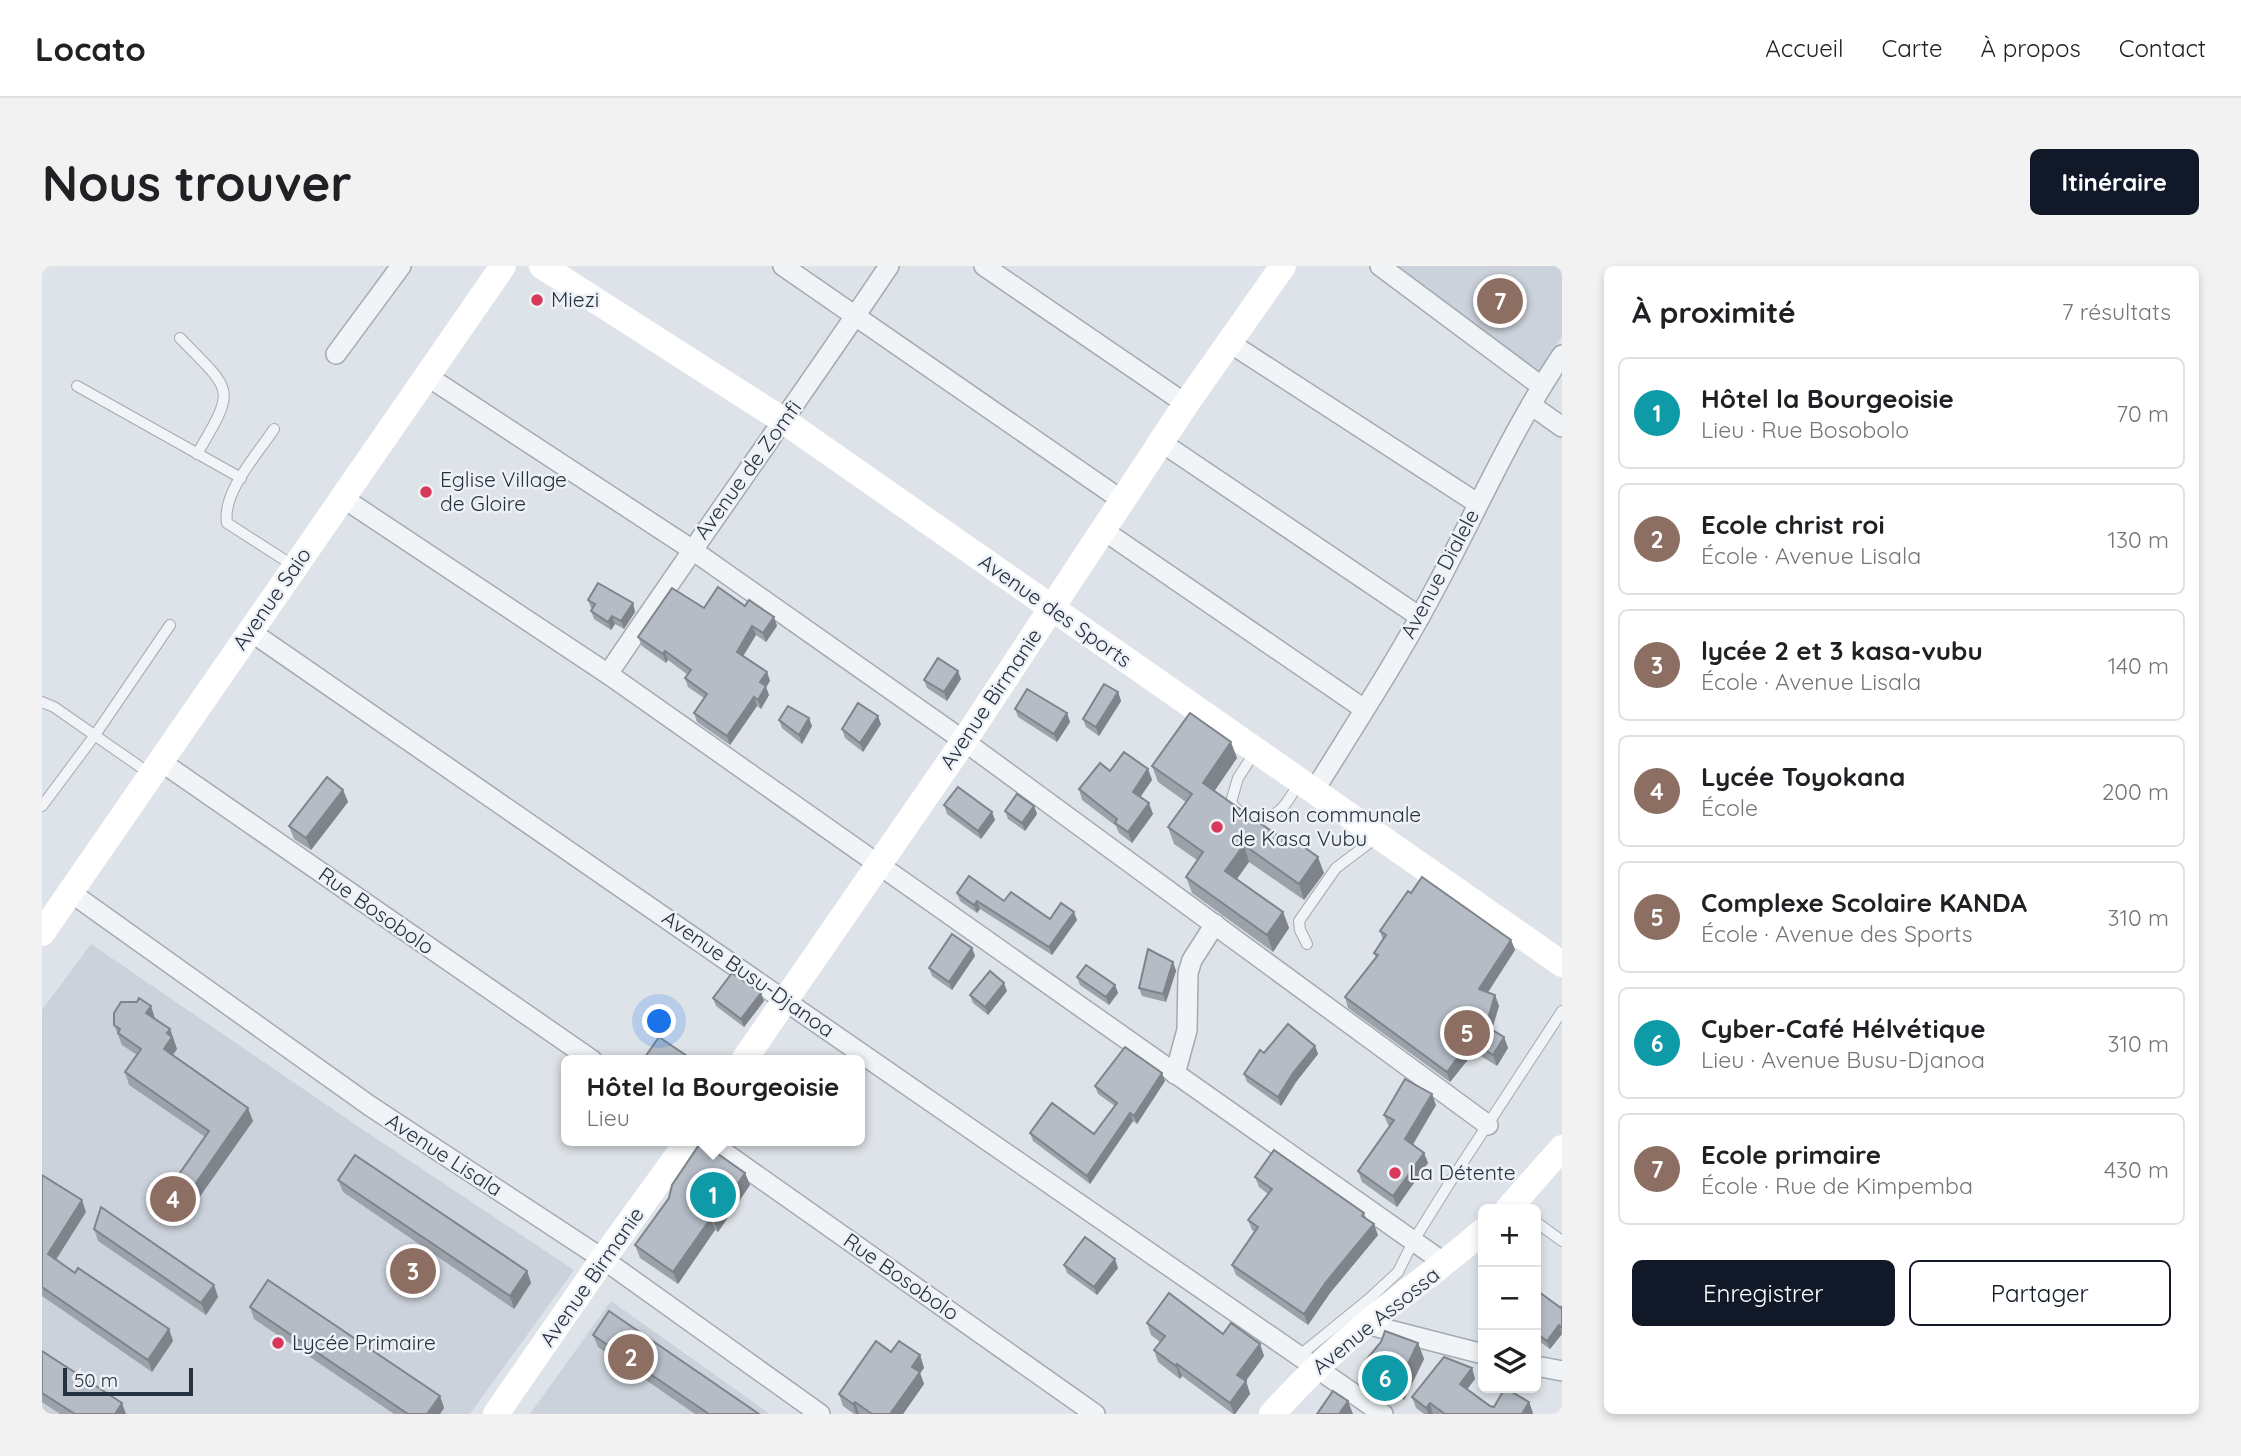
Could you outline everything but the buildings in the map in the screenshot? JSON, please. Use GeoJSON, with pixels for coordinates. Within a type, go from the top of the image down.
{"type":"FeatureCollection","features":[{"type":"Feature","properties":{"kind":"street"},"geometry":{"type":"LineString","coordinates":[[336,354],[401,266]]}},
{"type":"Feature","properties":{"kind":"street","name":"Avenue Saio"},"geometry":{"type":"LineString","coordinates":[[42,933],[503,266]]}},
{"type":"Feature","properties":{"kind":"street","name":"Avenue des Sports"},"geometry":{"type":"LineString","coordinates":[[542,266],[784,421],[1562,964]]}},
{"type":"Feature","properties":{"kind":"street"},"geometry":{"type":"LineString","coordinates":[[783,266],[1123,501]]}},
{"type":"Feature","properties":{"kind":"street","name":"Avenue de Zomfi"},"geometry":{"type":"LineString","coordinates":[[608,674],[691,549],[784,421],[889,266]]}},
{"type":"Feature","properties":{"kind":"street"},"geometry":{"type":"LineString","coordinates":[[984,266],[1186,404]]}},
{"type":"Feature","properties":{"kind":"street","name":"Avenue Birmanie"},"geometry":{"type":"LineString","coordinates":[[748,1055],[964,741],[1186,404],[1283,266]]}},
{"type":"Feature","properties":{"kind":"street"},"geometry":{"type":"LineString","coordinates":[[1380,266],[1541,386]]}},
{"type":"Feature","properties":{"kind":"street"},"geometry":{"type":"LineString","coordinates":[[1230,343],[1477,503]]}},
{"type":"Feature","properties":{"kind":"street","name":"Avenue Dialele"},"geometry":{"type":"LineString","coordinates":[[1307,786],[1364,709],[1420,617],[1477,503],[1541,386],[1562,355]]}},
{"type":"Feature","properties":{"kind":"street"},"geometry":{"type":"LineString","coordinates":[[427,376],[691,549],[964,741],[1488,1125]]}},
{"type":"Feature","properties":{"kind":"street"},"geometry":{"type":"LineString","coordinates":[[1531,405],[1562,427]]}},
{"type":"Feature","properties":{"kind":"street"},"geometry":{"type":"LineString","coordinates":[[1161,442],[1420,617]]}},
{"type":"Feature","properties":{"kind":"street"},"geometry":{"type":"LineString","coordinates":[[343,498],[608,674],[1446,1264]]}},
{"type":"Feature","properties":{"kind":"street"},"geometry":{"type":"LineString","coordinates":[[1103,530],[1364,709]]}},
{"type":"Feature","properties":{"kind":"street","name":"Avenue Busu-Djanoa"},"geometry":{"type":"LineString","coordinates":[[250,631],[1383,1414]]}},
{"type":"Feature","properties":{"kind":"street","name":"Rue Bosobolo"},"geometry":{"type":"LineString","coordinates":[[156,768],[585,1055]]}},
{"type":"Feature","properties":{"kind":"street","name":"Avenue Lisala"},"geometry":{"type":"LineString","coordinates":[[70,892],[370,1106],[603,1259],[820,1414]]}},
{"type":"Feature","properties":{"kind":"street"},"geometry":{"type":"LineString","coordinates":[[1175,1074],[1187,1030],[1188,973],[1192,960],[1215,924]]}},
{"type":"Feature","properties":{"kind":"street","name":"Avenue Birmanie"},"geometry":{"type":"LineString","coordinates":[[496,1414],[684,1146]]}},
{"type":"Feature","properties":{"kind":"street","name":"Rue Bosobolo"},"geometry":{"type":"LineString","coordinates":[[715,1146],[1095,1414]]}},
{"type":"Feature","properties":{"kind":"street"},"geometry":{"type":"LineString","coordinates":[[1515,1204],[1562,1148]]}},
{"type":"Feature","properties":{"kind":"street","name":"Avenue Assossa"},"geometry":{"type":"LineString","coordinates":[[1272,1414],[1308,1362],[1366,1324],[1446,1264],[1478,1235]]}},
{"type":"Feature","properties":{"kind":"street"},"geometry":{"type":"LineString","coordinates":[[1366,1324],[1478,1353]]}},
{"type":"Feature","properties":{"kind":"street"},"geometry":{"type":"LineString","coordinates":[[1541,1367],[1562,1371]]}},
{"type":"Feature","properties":{"kind":"lane"},"geometry":{"type":"LineString","coordinates":[[180,338],[222,381],[226,394],[222,412],[197,454]]}},
{"type":"Feature","properties":{"kind":"lane"},"geometry":{"type":"LineString","coordinates":[[77,386],[241,478]]}},
{"type":"Feature","properties":{"kind":"lane"},"geometry":{"type":"LineString","coordinates":[[274,429],[229,495],[225,511],[226,523],[295,567]]}},
{"type":"Feature","properties":{"kind":"lane"},"geometry":{"type":"LineString","coordinates":[[42,806],[95,735],[170,625]]}},
{"type":"Feature","properties":{"kind":"lane"},"geometry":{"type":"LineString","coordinates":[[42,702],[156,768]]}},
{"type":"Feature","properties":{"kind":"lane"},"geometry":{"type":"LineString","coordinates":[[1255,751],[1238,778],[1230,802],[1235,810],[1247,817],[1266,817],[1280,811],[1307,786]]}},
{"type":"Feature","properties":{"kind":"lane"},"geometry":{"type":"LineString","coordinates":[[1307,944],[1299,921],[1336,868],[1377,836]]}},
{"type":"Feature","properties":{"kind":"lane"},"geometry":{"type":"LineString","coordinates":[[1308,1362],[1391,1280],[1404,1263],[1413,1240],[1562,1011]]}},
{"type":"Feature","properties":{"kind":"lane"},"geometry":{"type":"LineString","coordinates":[[1541,1226],[1562,1241]]}},
{"type":"Feature","properties":{"kind":"shaded area"},"geometry":{"type":"Polygon","coordinates":[[[1393,266],[1562,266],[1562,336],[1535,376],[1393,266]]]}},
{"type":"Feature","properties":{"kind":"shaded area"},"geometry":{"type":"Polygon","coordinates":[[[91,944],[574,1270],[470,1414],[42,1414],[42,1010],[91,944]]]}},
{"type":"Feature","properties":{"kind":"shaded area"},"geometry":{"type":"Polygon","coordinates":[[[611,1301],[770,1414],[530,1414],[611,1301]]]}},
{"type":"Feature","properties":{"kind":"place","name":"Miezi"},"geometry":{"type":"Point","coordinates":[537,300]}},
{"type":"Feature","properties":{"kind":"place","name":"Ecole primaire"},"geometry":{"type":"Point","coordinates":[1500,301]}},
{"type":"Feature","properties":{"kind":"place","name":"Eglise Village de Gloire"},"geometry":{"type":"Point","coordinates":[426,492]}},
{"type":"Feature","properties":{"kind":"place","name":"Maison communale de Kasa Vubu"},"geometry":{"type":"Point","coordinates":[1217,827]}},
{"type":"Feature","properties":{"kind":"place","name":"Complexe Scolaire KANDA"},"geometry":{"type":"Point","coordinates":[1467,1033]}},
{"type":"Feature","properties":{"kind":"place","name":"La Détente"},"geometry":{"type":"Point","coordinates":[1395,1173]}},
{"type":"Feature","properties":{"kind":"place","name":"Hôtel la Bourgeoisie"},"geometry":{"type":"Point","coordinates":[713,1195]}},
{"type":"Feature","properties":{"kind":"place","name":"Lycée Toyokana"},"geometry":{"type":"Point","coordinates":[173,1199]}},
{"type":"Feature","properties":{"kind":"place","name":"lycée 2 et 3 kasa-vubu"},"geometry":{"type":"Point","coordinates":[413,1271]}},
{"type":"Feature","properties":{"kind":"place","name":"Lycée Primaire"},"geometry":{"type":"Point","coordinates":[278,1343]}},
{"type":"Feature","properties":{"kind":"place","name":"Ecole christ roi"},"geometry":{"type":"Point","coordinates":[631,1357]}},
{"type":"Feature","properties":{"kind":"place","name":"Cyber-Café Hélvétique"},"geometry":{"type":"Point","coordinates":[1385,1378]}}]}
